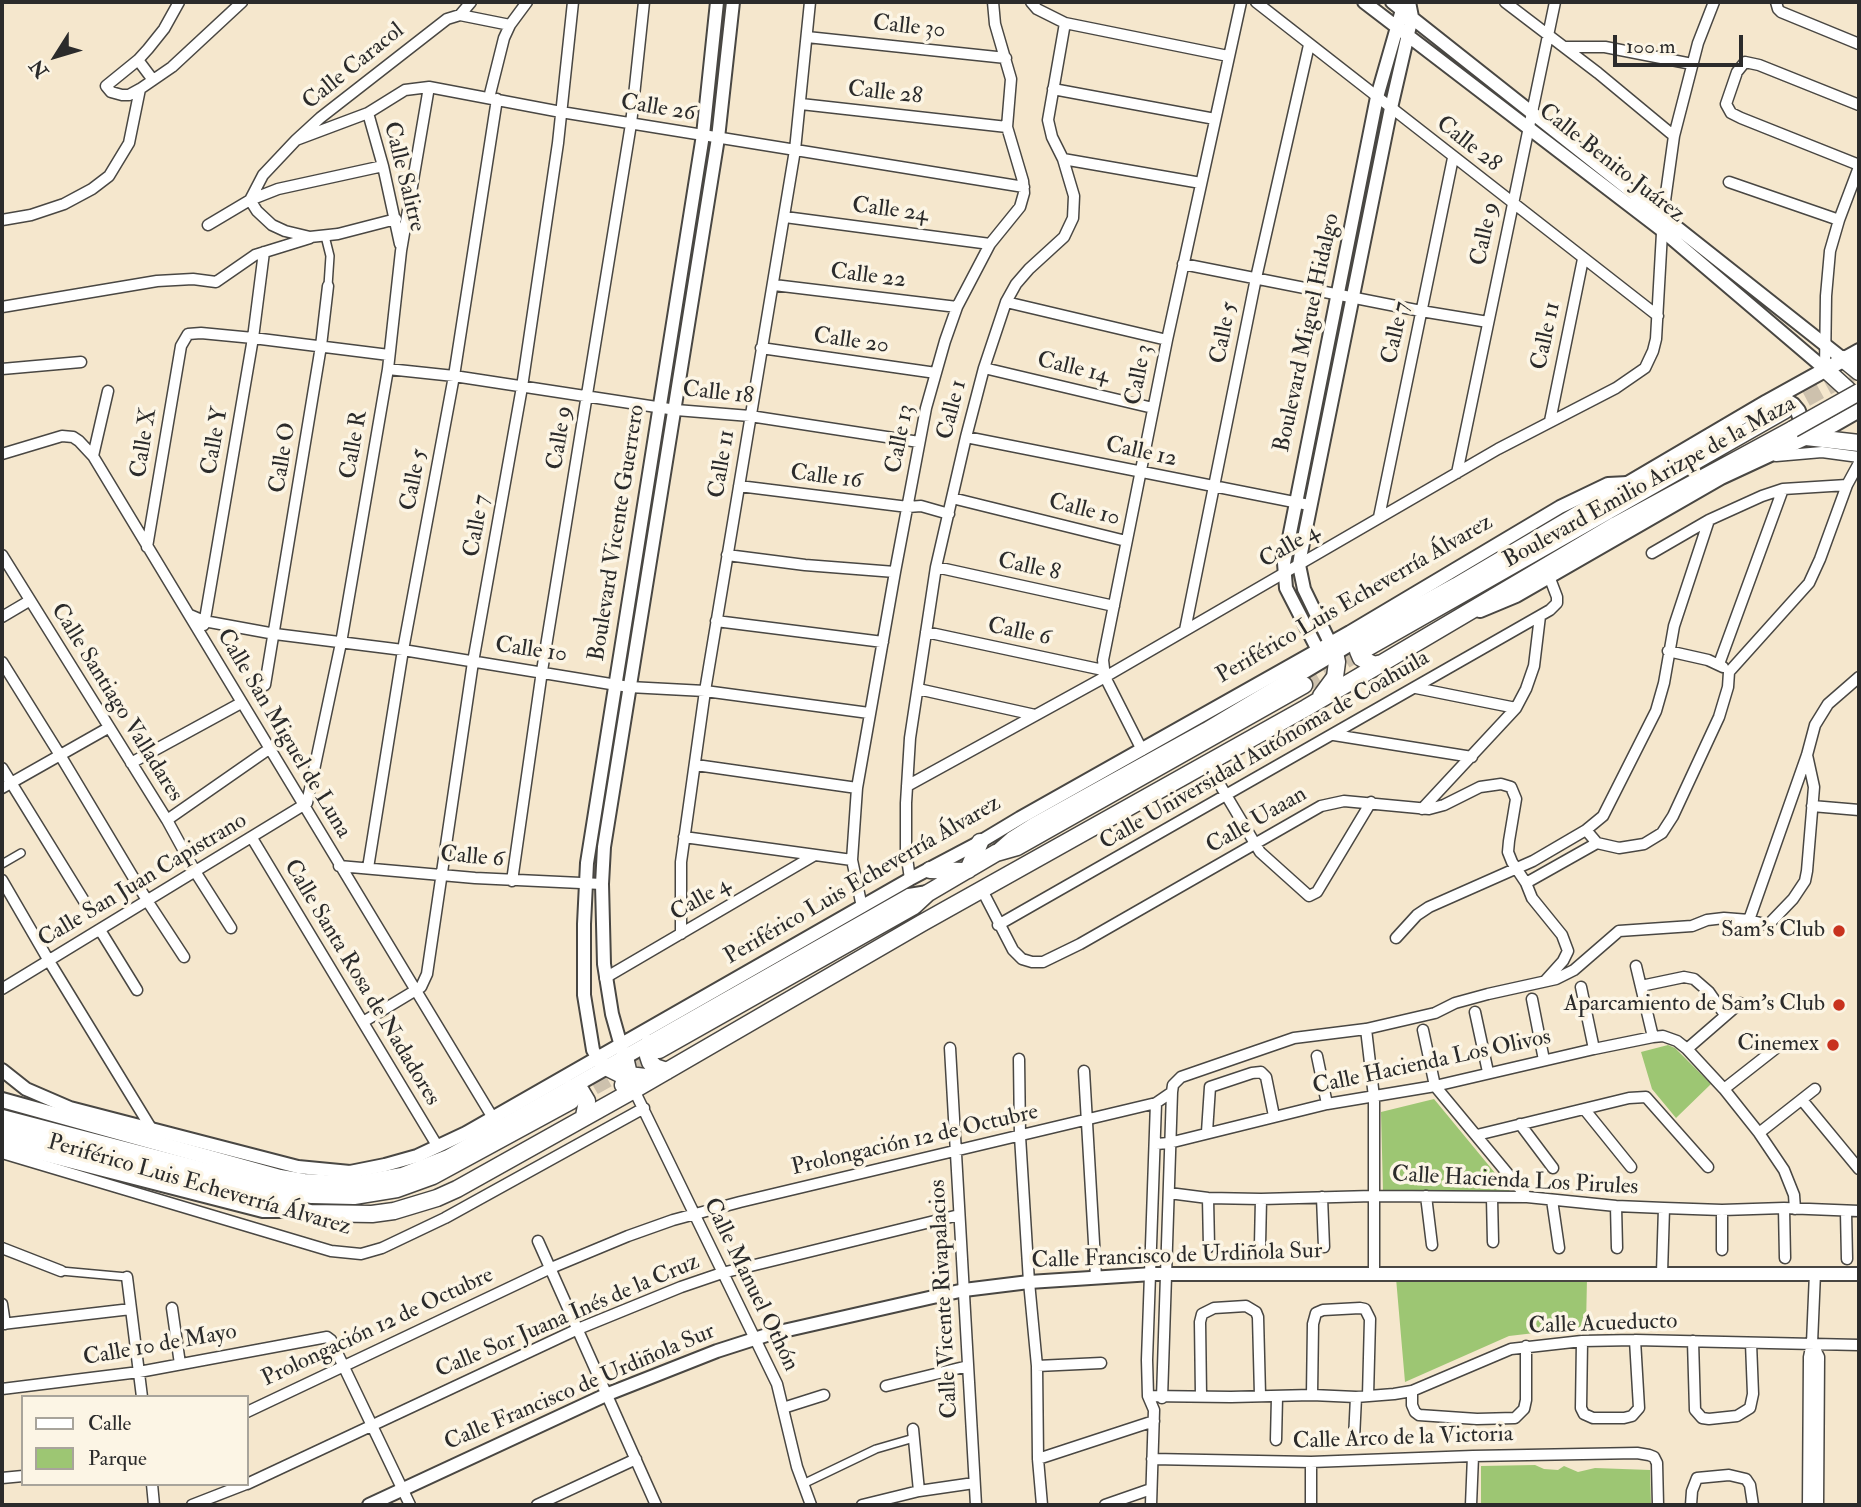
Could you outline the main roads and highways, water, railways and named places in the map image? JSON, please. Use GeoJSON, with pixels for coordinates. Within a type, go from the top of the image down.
{"type":"FeatureCollection","features":[{"type":"Feature","properties":{"kind":"main road","name":"Periférico Luis Echeverría Álvarez"},"geometry":{"type":"LineString","coordinates":[[2,1100],[84,1117],[178,1155],[296,1193],[335,1196],[378,1193],[433,1177],[571,1094],[601,1063],[623,1051],[654,1047],[914,906],[928,893],[967,870],[996,853],[1017,847],[1301,679],[1326,651],[1364,643],[1628,483],[1778,411],[1825,369],[1859,351]]}},
{"type":"Feature","properties":{"kind":"main road"},"geometry":{"type":"LineString","coordinates":[[1843,359],[1859,372]]}},
{"type":"Feature","properties":{"kind":"main road"},"geometry":{"type":"LineString","coordinates":[[1843,359],[1859,396]]}},
{"type":"Feature","properties":{"kind":"main road"},"geometry":{"type":"LineString","coordinates":[[1825,369],[1859,396]]}},
{"type":"Feature","properties":{"kind":"main road","name":"Boulevard Emilio Arizpe de la Maza"},"geometry":{"type":"LineString","coordinates":[[1464,614],[1616,525],[1797,437],[1859,396]]}},
{"type":"Feature","properties":{"kind":"main road"},"geometry":{"type":"LineString","coordinates":[[1778,411],[1785,400],[1798,411],[1801,429],[1797,437],[1859,443]]}},
{"type":"Feature","properties":{"kind":"main road","name":"Boulevard Emilio Arizpe de la Maza"},"geometry":{"type":"LineString","coordinates":[[1364,643],[1778,411]]}},
{"type":"Feature","properties":{"kind":"main road","name":"Periférico Luis Echeverría Álvarez"},"geometry":{"type":"LineString","coordinates":[[2,1143],[263,1210],[353,1216],[394,1212],[415,1206],[457,1189],[612,1101],[630,1083],[660,1075],[1366,674],[1464,614],[1500,603],[1797,437]]}},
{"type":"Feature","properties":{"kind":"main road"},"geometry":{"type":"LineString","coordinates":[[1364,643],[1358,651],[1361,658],[1367,663],[1382,663]]}},
{"type":"Feature","properties":{"kind":"main road"},"geometry":{"type":"LineString","coordinates":[[1326,651],[1337,670],[1366,674]]}},
{"type":"Feature","properties":{"kind":"main road"},"geometry":{"type":"LineString","coordinates":[[1310,705],[1331,683],[1337,670]]}},
{"type":"Feature","properties":{"kind":"main road"},"geometry":{"type":"LineString","coordinates":[[1301,679],[1307,677],[1313,689],[1310,705]]}},
{"type":"Feature","properties":{"kind":"main road"},"geometry":{"type":"LineString","coordinates":[[930,870],[967,870],[980,842]]}},
{"type":"Feature","properties":{"kind":"main road"},"geometry":{"type":"LineString","coordinates":[[654,1047],[648,1056],[660,1075]]}},
{"type":"Feature","properties":{"kind":"main road"},"geometry":{"type":"LineString","coordinates":[[623,1051],[630,1083]]}},
{"type":"Feature","properties":{"kind":"main road"},"geometry":{"type":"LineString","coordinates":[[601,1063],[630,1083]]}},
{"type":"Feature","properties":{"kind":"main road"},"geometry":{"type":"LineString","coordinates":[[571,1094],[577,1089],[585,1096],[588,1106],[584,1116]]}},
{"type":"Feature","properties":{"kind":"main road","name":"Periférico Luis Echeverría Álvarez"},"geometry":{"type":"LineString","coordinates":[[2,1118],[32,1132],[292,1210]]}},
{"type":"Feature","properties":{"kind":"main road","name":"Periférico Luis Echeverría Álvarez"},"geometry":{"type":"LineString","coordinates":[[2,1132],[32,1132],[178,1155]]}},
{"type":"Feature","properties":{"kind":"tunnel"},"geometry":{"type":"LineString","coordinates":[[1785,410],[1859,370]]}},
{"type":"Feature","properties":{"kind":"tunnel"},"geometry":{"type":"LineString","coordinates":[[1304,685],[1367,648]]}},
{"type":"Feature","properties":{"kind":"tunnel"},"geometry":{"type":"LineString","coordinates":[[573,1099],[659,1050]]}},
{"type":"Feature","properties":{"kind":"place","name":"Sam's Club"},"geometry":{"type":"Point","coordinates":[1839,931]}},
{"type":"Feature","properties":{"kind":"place","name":"Aparcamiento de Sam's Club"},"geometry":{"type":"Point","coordinates":[1839,1005]}},
{"type":"Feature","properties":{"kind":"place","name":"Cinemex"},"geometry":{"type":"Point","coordinates":[1833,1045]}}]}
